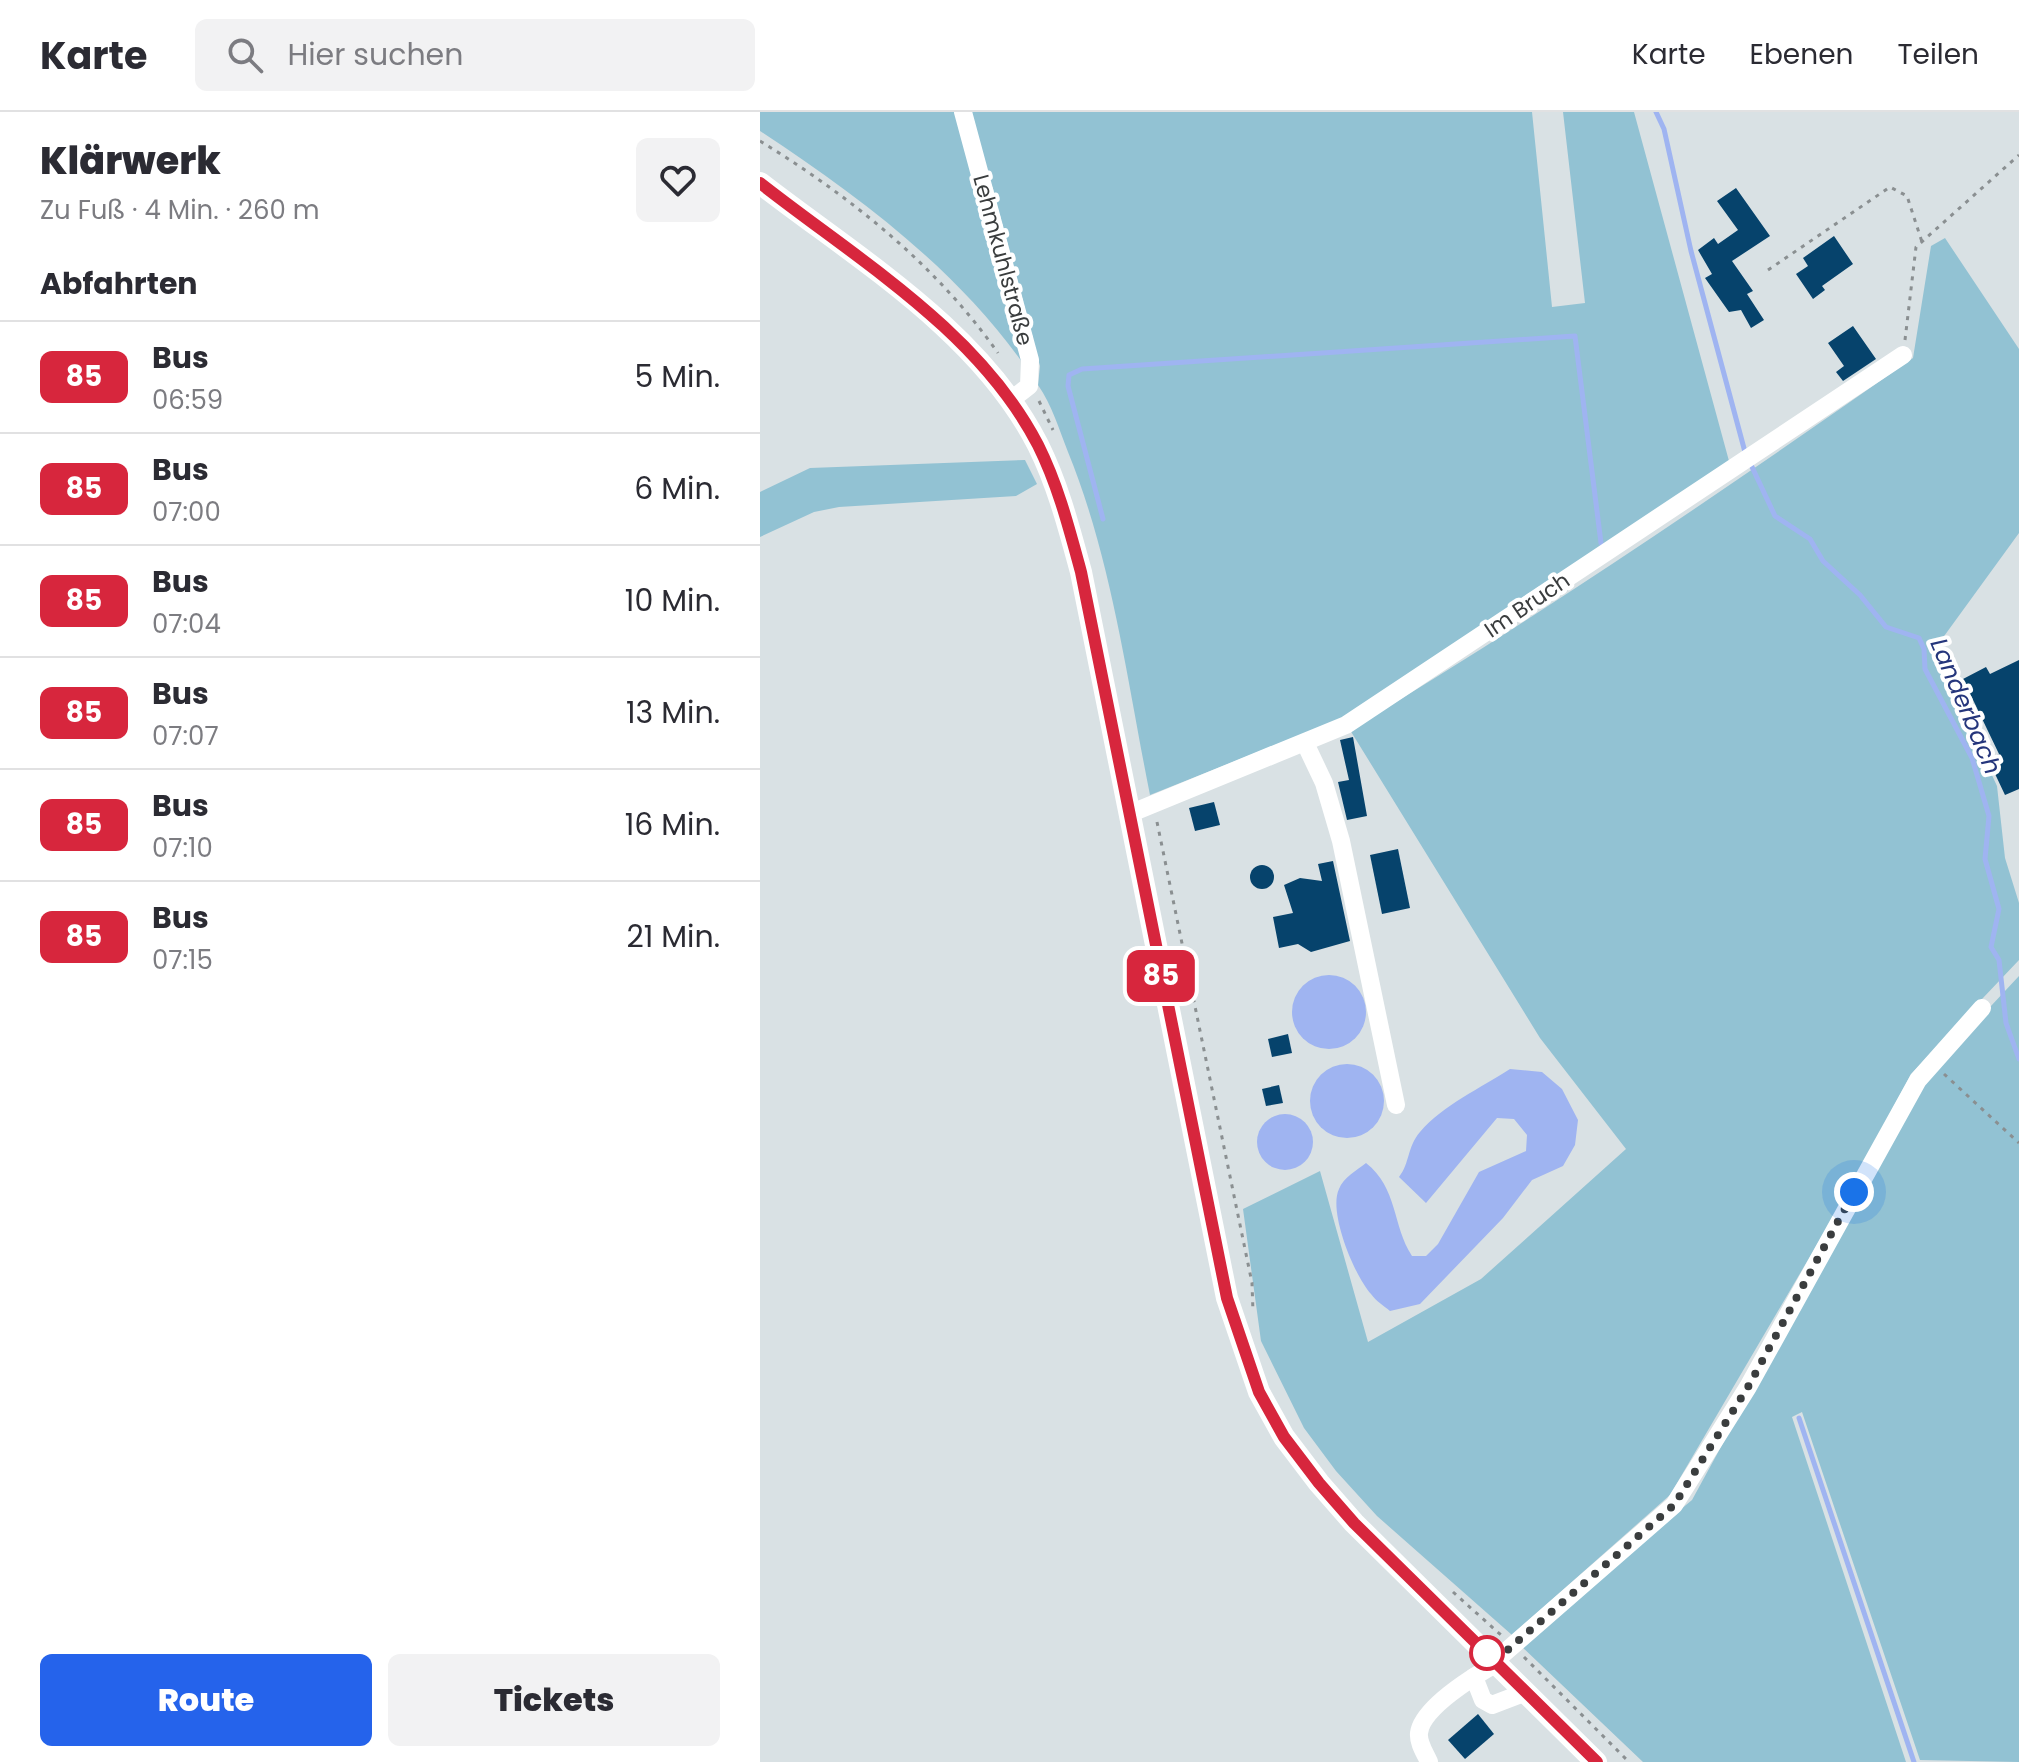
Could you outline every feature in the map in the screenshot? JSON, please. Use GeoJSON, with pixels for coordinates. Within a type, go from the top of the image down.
{"type":"FeatureCollection","features":[{"type":"Feature","properties":{"kind":"main road"},"geometry":{"type":"LineString","coordinates":[[760,183],[936,321],[1020,393],[1057,487],[1077,557],[1227,1298],[1259,1392],[1284,1437],[1336,1503],[1596,1762]]}},
{"type":"Feature","properties":{"kind":"street","name":"Lehmkuhlstraße"},"geometry":{"type":"LineString","coordinates":[[963,112],[1030,360],[1020,393]]}},
{"type":"Feature","properties":{"kind":"street","name":"Im Bruch"},"geometry":{"type":"LineString","coordinates":[[1129,814],[1306,745],[1346,725],[1903,355]]}},
{"type":"Feature","properties":{"kind":"street"},"geometry":{"type":"LineString","coordinates":[[1306,745],[1324,783],[1339,833],[1396,1105]]}},
{"type":"Feature","properties":{"kind":"street"},"geometry":{"type":"LineString","coordinates":[[1429,1762],[1420,1742],[1423,1719],[1496,1662],[1511,1644],[1674,1505],[1748,1387],[1900,1108],[1932,1064],[1982,1008]]}},
{"type":"Feature","properties":{"kind":"street"},"geometry":{"type":"LineString","coordinates":[[1474,1677],[1483,1700],[1492,1705],[1526,1692]]}},
{"type":"Feature","properties":{"kind":"path"},"geometry":{"type":"LineString","coordinates":[[760,141],[817,176],[924,264],[972,316],[1004,361]]}},
{"type":"Feature","properties":{"kind":"path"},"geometry":{"type":"LineString","coordinates":[[1903,355],[1916,247],[2019,155]]}},
{"type":"Feature","properties":{"kind":"path"},"geometry":{"type":"LineString","coordinates":[[1768,270],[1890,187],[1907,196],[1922,242]]}},
{"type":"Feature","properties":{"kind":"path"},"geometry":{"type":"LineString","coordinates":[[1020,393],[1057,440]]}},
{"type":"Feature","properties":{"kind":"path"},"geometry":{"type":"LineString","coordinates":[[1153,805],[1215,1092],[1252,1283],[1254,1323]]}},
{"type":"Feature","properties":{"kind":"path"},"geometry":{"type":"LineString","coordinates":[[1932,1064],[2019,1143]]}},
{"type":"Feature","properties":{"kind":"path"},"geometry":{"type":"LineString","coordinates":[[1453,1592],[1511,1644],[1629,1762]]}},
{"type":"Feature","properties":{"kind":"shaded area"},"geometry":{"type":"Polygon","coordinates":[[[760,112],[956,112],[1024,365],[968,297],[937,266],[833,181],[760,131],[760,112]]]}},
{"type":"Feature","properties":{"kind":"shaded area"},"geometry":{"type":"Polygon","coordinates":[[[970,112],[1532,112],[1552,307],[1585,303],[1563,112],[1634,112],[1729,461],[1343,718],[1150,795],[1117,621],[1096,535],[1058,426],[1038,385],[1040,366],[970,112]]]}},
{"type":"Feature","properties":{"kind":"shaded area"},"geometry":{"type":"Polygon","coordinates":[[[1945,238],[2019,349],[2019,533],[1934,650],[1997,786],[2005,858],[2019,903],[2019,960],[1911,1074],[1849,1190],[1670,1495],[1512,1635],[1377,1516],[1336,1471],[1304,1428],[1261,1341],[1243,1209],[1320,1171],[1368,1342],[1481,1279],[1626,1149],[1540,1038],[1350,730],[1635,549],[1913,358],[1931,246],[1945,238]]]}},
{"type":"Feature","properties":{"kind":"shaded area"},"geometry":{"type":"Polygon","coordinates":[[[1025,460],[1037,484],[1016,496],[839,507],[814,512],[760,537],[760,492],[810,468],[1025,460]]]}},
{"type":"Feature","properties":{"kind":"shaded area"},"geometry":{"type":"Polygon","coordinates":[[[2019,976],[2019,1762],[1920,1760],[1802,1412],[1792,1417],[1906,1762],[1643,1762],[1519,1644],[1692,1500],[1920,1082],[2019,976]]]}},
{"type":"Feature","properties":{"kind":"water"},"geometry":{"type":"Polygon","coordinates":[[[1329,975],[1343,978],[1355,986],[1363,998],[1366,1012],[1363,1026],[1355,1038],[1343,1046],[1329,1049],[1315,1046],[1303,1038],[1295,1026],[1292,1012],[1295,998],[1303,986],[1315,978],[1329,975]]]}},
{"type":"Feature","properties":{"kind":"water"},"geometry":{"type":"Polygon","coordinates":[[[1347,1064],[1361,1067],[1373,1075],[1381,1087],[1384,1101],[1381,1115],[1373,1127],[1361,1135],[1347,1138],[1333,1135],[1321,1127],[1313,1115],[1310,1101],[1313,1087],[1321,1075],[1333,1067],[1347,1064]]]}},
{"type":"Feature","properties":{"kind":"water"},"geometry":{"type":"Polygon","coordinates":[[[1510,1069],[1542,1072],[1562,1089],[1578,1120],[1575,1145],[1563,1166],[1532,1180],[1503,1218],[1420,1304],[1390,1311],[1364,1285],[1344,1243],[1337,1212],[1339,1189],[1351,1174],[1366,1163],[1384,1184],[1412,1256],[1426,1256],[1438,1244],[1479,1172],[1526,1151],[1527,1135],[1514,1119],[1497,1118],[1426,1203],[1399,1177],[1413,1143],[1440,1113],[1510,1069]]]}},
{"type":"Feature","properties":{"kind":"water"},"geometry":{"type":"Polygon","coordinates":[[[1285,1114],[1304,1123],[1313,1142],[1304,1161],[1285,1170],[1266,1161],[1257,1142],[1266,1123],[1285,1114]]]}},
{"type":"Feature","properties":{"kind":"building"},"geometry":{"type":"Polygon","coordinates":[[[1736,188],[1770,236],[1732,261],[1753,291],[1747,294],[1764,320],[1751,328],[1741,310],[1729,312],[1705,278],[1712,274],[1698,250],[1714,238],[1718,244],[1738,230],[1717,201],[1736,188]]]}},
{"type":"Feature","properties":{"kind":"building"},"geometry":{"type":"Polygon","coordinates":[[[1834,236],[1853,264],[1822,286],[1825,290],[1813,299],[1796,274],[1808,266],[1803,258],[1834,236]]]}},
{"type":"Feature","properties":{"kind":"building"},"geometry":{"type":"Polygon","coordinates":[[[1853,326],[1876,359],[1843,381],[1836,372],[1844,366],[1828,343],[1853,326]]]}},
{"type":"Feature","properties":{"kind":"building"},"geometry":{"type":"Polygon","coordinates":[[[2019,660],[2019,789],[2005,795],[1988,759],[1999,754],[1963,679],[1986,667],[1990,674],[2019,660]]]}},
{"type":"Feature","properties":{"kind":"building"},"geometry":{"type":"Polygon","coordinates":[[[1353,737],[1367,816],[1347,820],[1338,782],[1349,780],[1340,740],[1353,737]]]}},
{"type":"Feature","properties":{"kind":"building"},"geometry":{"type":"Polygon","coordinates":[[[1214,802],[1220,825],[1195,831],[1189,808],[1214,802]]]}},
{"type":"Feature","properties":{"kind":"building"},"geometry":{"type":"Polygon","coordinates":[[[1398,849],[1410,908],[1382,914],[1370,855],[1398,849]]]}},
{"type":"Feature","properties":{"kind":"building"},"geometry":{"type":"Polygon","coordinates":[[[1333,861],[1350,941],[1311,952],[1298,944],[1279,948],[1273,917],[1293,913],[1284,885],[1300,878],[1322,881],[1318,864],[1333,861]]]}},
{"type":"Feature","properties":{"kind":"building"},"geometry":{"type":"Polygon","coordinates":[[[1262,865],[1270,869],[1274,877],[1270,885],[1262,889],[1254,885],[1250,877],[1254,869],[1262,865]]]}},
{"type":"Feature","properties":{"kind":"building"},"geometry":{"type":"Polygon","coordinates":[[[1288,1034],[1292,1053],[1272,1057],[1268,1039],[1288,1034]]]}},
{"type":"Feature","properties":{"kind":"building"},"geometry":{"type":"Polygon","coordinates":[[[1279,1085],[1283,1103],[1266,1106],[1262,1089],[1279,1085]]]}},
{"type":"Feature","properties":{"kind":"building"},"geometry":{"type":"Polygon","coordinates":[[[1478,1714],[1494,1734],[1465,1759],[1448,1740],[1478,1714]]]}},
{"type":"Feature","properties":{"kind":"waterway","name":"Landerbach"},"geometry":{"type":"LineString","coordinates":[[1656,112],[1664,129],[1691,251],[1745,452],[1775,516],[1810,539],[1823,561],[1860,595],[1886,627],[1919,638],[1924,649],[1925,669],[1972,758],[1989,816],[1985,859],[1999,909],[1991,947],[1999,960],[2006,1023],[2019,1059]]}},
{"type":"Feature","properties":{"kind":"waterway"},"geometry":{"type":"LineString","coordinates":[[1103,519],[1068,386],[1069,375],[1082,369],[1575,336],[1601,543]]}},
{"type":"Feature","properties":{"kind":"waterway"},"geometry":{"type":"LineString","coordinates":[[1799,1418],[1914,1762]]}},
{"type":"Feature","properties":{"kind":"bus line","name":"85"},"geometry":{"type":"LineString","coordinates":[[760,183],[969,350],[1011,400],[1038,445],[1057,487],[1081,572],[1227,1298],[1259,1392],[1284,1437],[1354,1523],[1597,1762]]}},
{"type":"Feature","properties":{"kind":"route"},"geometry":{"type":"LineString","coordinates":[[1487,1653],[1495,1661],[1674,1505],[1748,1387],[1854,1192]]}}]}
